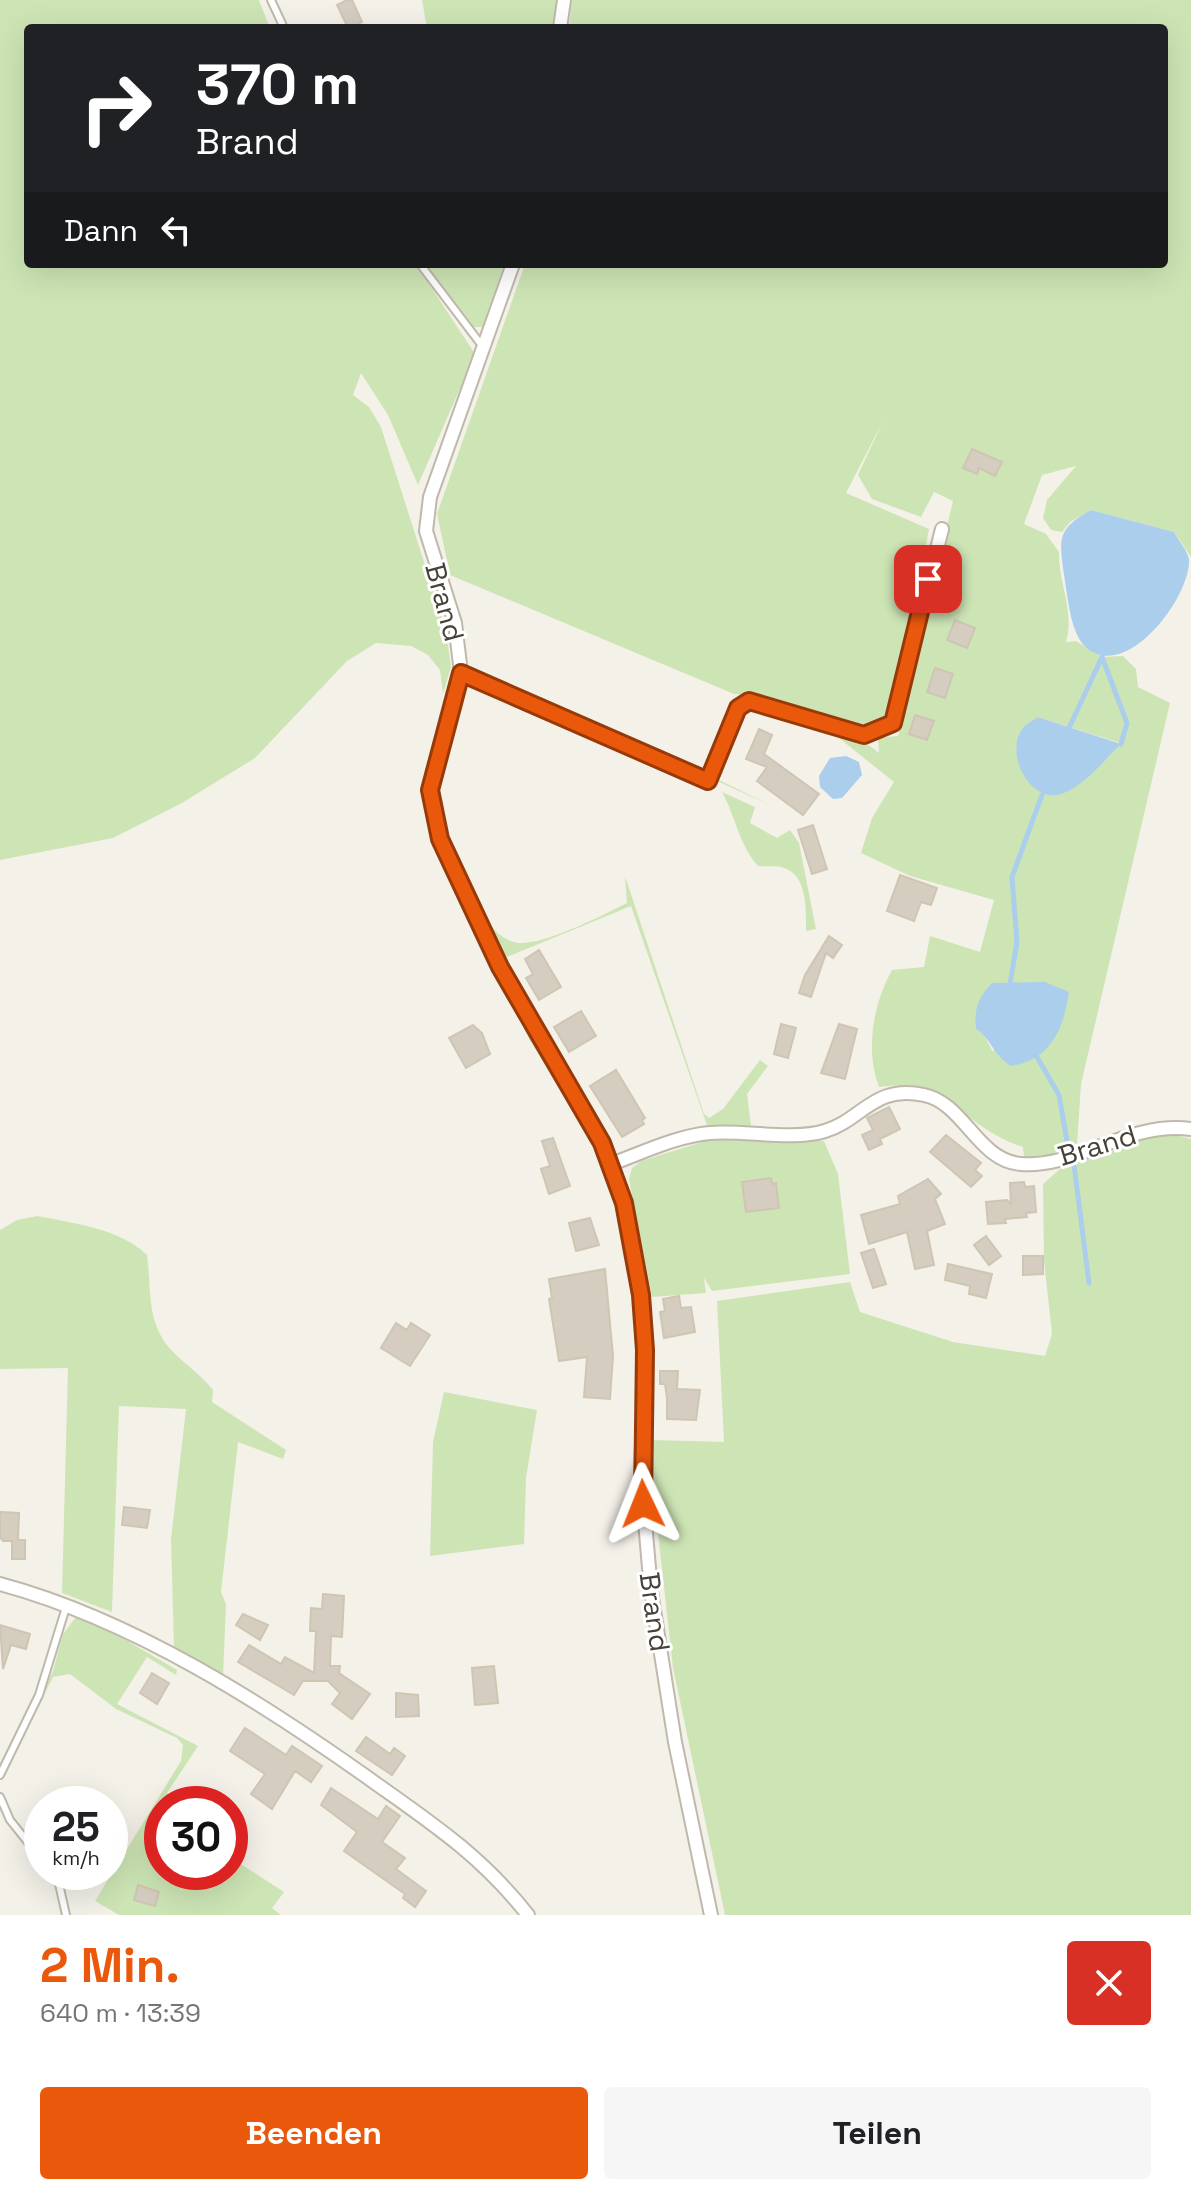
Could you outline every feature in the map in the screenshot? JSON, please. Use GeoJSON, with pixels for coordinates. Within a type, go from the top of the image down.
{"type":"FeatureCollection","features":[{"type":"Feature","properties":{"kind":"street"},"geometry":{"type":"LineString","coordinates":[[561,24],[564,0]]}},
{"type":"Feature","properties":{"kind":"street"},"geometry":{"type":"LineString","coordinates":[[484,349],[512,268]]}},
{"type":"Feature","properties":{"kind":"street","name":"Brand"},"geometry":{"type":"LineString","coordinates":[[484,349],[430,497],[426,531],[455,623],[461,673],[430,790],[440,839],[500,967],[611,1164],[624,1203],[641,1295],[645,1350],[641,1475],[651,1591],[675,1742],[711,1915]]}},
{"type":"Feature","properties":{"kind":"street","name":"Brand"},"geometry":{"type":"LineString","coordinates":[[461,673],[708,781],[738,708],[749,701],[864,735],[874,734],[893,723],[901,702],[923,595],[942,529]]}},
{"type":"Feature","properties":{"kind":"street","name":"Brand"},"geometry":{"type":"LineString","coordinates":[[611,1164],[709,1133],[823,1131],[876,1099],[915,1094],[940,1102],[989,1149],[1001,1158],[1021,1164],[1072,1155],[1150,1128],[1191,1129]]}},
{"type":"Feature","properties":{"kind":"street"},"geometry":{"type":"LineString","coordinates":[[0,1584],[67,1604],[130,1633],[263,1708],[331,1751],[475,1856],[497,1876],[528,1915]]}},
{"type":"Feature","properties":{"kind":"lane"},"geometry":{"type":"LineString","coordinates":[[271,0],[282,24]]}},
{"type":"Feature","properties":{"kind":"lane"},"geometry":{"type":"LineString","coordinates":[[423,268],[484,349]]}},
{"type":"Feature","properties":{"kind":"lane"},"geometry":{"type":"LineString","coordinates":[[0,1775],[39,1695],[67,1604]]}},
{"type":"Feature","properties":{"kind":"lane"},"geometry":{"type":"LineString","coordinates":[[0,1797],[10,1820],[24,1838]]}},
{"type":"Feature","properties":{"kind":"lane"},"geometry":{"type":"LineString","coordinates":[[60,1890],[66,1915]]}},
{"type":"Feature","properties":{"kind":"green space"},"geometry":{"type":"Polygon","coordinates":[[[0,0],[259,0],[268,24],[24,24],[24,268],[419,268],[475,354],[418,485],[388,415],[361,373],[353,395],[369,407],[381,427],[446,631],[451,667],[443,694],[440,670],[428,655],[411,646],[376,643],[347,661],[255,758],[182,803],[113,838],[0,860],[0,0]]]}},
{"type":"Feature","properties":{"kind":"green space"},"geometry":{"type":"Polygon","coordinates":[[[422,0],[559,0],[555,24],[426,24],[422,0]]]}},
{"type":"Feature","properties":{"kind":"green space"},"geometry":{"type":"Polygon","coordinates":[[[572,0],[1191,0],[1191,557],[1174,532],[1091,510],[1070,522],[1062,532],[1051,530],[1043,518],[1047,500],[1076,466],[1042,475],[1024,524],[1046,534],[1059,552],[1069,620],[1066,642],[1076,641],[1102,657],[1123,656],[1136,669],[1138,687],[1170,703],[1081,1084],[1077,1145],[1039,1158],[1024,1158],[1023,1147],[1002,1139],[939,1097],[922,1089],[879,1087],[872,1058],[873,1028],[880,998],[892,970],[924,967],[930,936],[980,952],[994,900],[910,876],[861,853],[872,818],[894,782],[839,738],[748,709],[719,780],[768,804],[717,781],[741,714],[752,705],[851,735],[879,753],[878,738],[898,736],[953,501],[934,492],[921,517],[872,499],[858,475],[883,421],[846,493],[929,529],[891,720],[857,732],[760,696],[734,694],[450,575],[437,514],[524,268],[1168,268],[1168,24],[569,24],[572,0]],[[1038,717],[1015,749],[1120,744],[1038,717]],[[992,983],[983,1033],[993,1052],[1010,984],[992,983]]]}},
{"type":"Feature","properties":{"kind":"green space"},"geometry":{"type":"Polygon","coordinates":[[[425,268],[503,268],[483,327],[470,327],[425,268]]]}},
{"type":"Feature","properties":{"kind":"green space"},"geometry":{"type":"Polygon","coordinates":[[[722,792],[755,807],[750,823],[777,838],[790,830],[799,843],[816,929],[806,931],[804,895],[798,878],[781,867],[758,866],[746,849],[722,792]]]}},
{"type":"Feature","properties":{"kind":"green space"},"geometry":{"type":"Polygon","coordinates":[[[625,876],[704,1114],[709,1118],[723,1109],[760,1060],[768,1066],[747,1094],[751,1126],[755,1127],[708,1128],[631,906],[502,959],[486,928],[491,926],[506,939],[519,943],[562,933],[627,903],[625,876]]]}},
{"type":"Feature","properties":{"kind":"green space"},"geometry":{"type":"Polygon","coordinates":[[[1172,1134],[1191,1139],[1191,1915],[725,1915],[673,1668],[653,1488],[652,1440],[724,1442],[717,1301],[850,1282],[860,1312],[953,1342],[1045,1356],[1052,1334],[1044,1261],[1043,1184],[1077,1154],[1143,1135],[1172,1134]]]}},
{"type":"Feature","properties":{"kind":"green space"},"geometry":{"type":"Polygon","coordinates":[[[718,1137],[824,1141],[838,1174],[850,1274],[712,1291],[704,1278],[706,1293],[652,1297],[629,1179],[632,1168],[641,1161],[718,1137]]]}},
{"type":"Feature","properties":{"kind":"green space"},"geometry":{"type":"Polygon","coordinates":[[[37,1216],[110,1233],[147,1255],[153,1317],[166,1344],[213,1390],[212,1402],[286,1450],[283,1459],[238,1442],[221,1592],[226,1604],[223,1677],[174,1648],[171,1539],[186,1409],[119,1406],[112,1612],[62,1593],[68,1368],[0,1369],[0,1230],[17,1220],[37,1216]]]}},
{"type":"Feature","properties":{"kind":"green space"},"geometry":{"type":"Polygon","coordinates":[[[444,1392],[537,1410],[526,1478],[524,1544],[430,1556],[433,1442],[444,1392]]]}},
{"type":"Feature","properties":{"kind":"green space"},"geometry":{"type":"Polygon","coordinates":[[[76,1617],[107,1629],[177,1670],[176,1675],[147,1657],[117,1704],[198,1746],[172,1786],[166,1786],[181,1761],[183,1745],[177,1738],[116,1709],[70,1674],[53,1677],[4,1773],[53,1671],[63,1634],[76,1617]]]}},
{"type":"Feature","properties":{"kind":"green space"},"geometry":{"type":"Polygon","coordinates":[[[144,1821],[144,1890],[248,1890],[248,1869],[284,1892],[272,1908],[281,1915],[119,1915],[95,1901],[102,1890],[128,1890],[128,1847],[144,1821]]]}},
{"type":"Feature","properties":{"kind":"water"},"geometry":{"type":"Polygon","coordinates":[[[1091,510],[1174,532],[1189,559],[1180,593],[1154,630],[1121,653],[1104,656],[1088,649],[1077,635],[1062,562],[1061,543],[1066,529],[1091,510]]]}},
{"type":"Feature","properties":{"kind":"water"},"geometry":{"type":"Polygon","coordinates":[[[1038,717],[1121,744],[1072,789],[1052,795],[1041,792],[1024,775],[1016,751],[1023,728],[1038,717]]]}},
{"type":"Feature","properties":{"kind":"water"},"geometry":{"type":"Polygon","coordinates":[[[846,756],[859,762],[862,775],[842,798],[833,799],[820,787],[819,776],[830,758],[846,756]]]}},
{"type":"Feature","properties":{"kind":"water"},"geometry":{"type":"Polygon","coordinates":[[[1045,982],[1069,992],[1059,1030],[1046,1049],[1036,1057],[1011,1066],[976,1029],[978,1004],[992,983],[1045,982]]]}},
{"type":"Feature","properties":{"kind":"building"},"geometry":{"type":"Polygon","coordinates":[[[352,0],[362,22],[346,24],[337,5],[352,0]]]}},
{"type":"Feature","properties":{"kind":"building"},"geometry":{"type":"Polygon","coordinates":[[[972,449],[1002,462],[995,476],[979,468],[977,474],[963,468],[972,449]]]}},
{"type":"Feature","properties":{"kind":"building"},"geometry":{"type":"Polygon","coordinates":[[[955,620],[975,628],[967,648],[947,640],[955,620]]]}},
{"type":"Feature","properties":{"kind":"building"},"geometry":{"type":"Polygon","coordinates":[[[935,668],[953,674],[945,698],[927,692],[935,668]]]}},
{"type":"Feature","properties":{"kind":"building"},"geometry":{"type":"Polygon","coordinates":[[[915,715],[934,721],[927,740],[909,734],[915,715]]]}},
{"type":"Feature","properties":{"kind":"building"},"geometry":{"type":"Polygon","coordinates":[[[759,729],[772,735],[764,754],[819,794],[803,815],[757,781],[767,767],[746,759],[759,729]]]}},
{"type":"Feature","properties":{"kind":"building"},"geometry":{"type":"Polygon","coordinates":[[[813,825],[827,869],[812,874],[798,830],[813,825]]]}},
{"type":"Feature","properties":{"kind":"building"},"geometry":{"type":"Polygon","coordinates":[[[900,875],[937,888],[931,905],[921,902],[914,921],[887,911],[900,875]]]}},
{"type":"Feature","properties":{"kind":"building"},"geometry":{"type":"Polygon","coordinates":[[[829,936],[842,945],[833,958],[826,953],[811,997],[799,993],[805,975],[829,936]]]}},
{"type":"Feature","properties":{"kind":"building"},"geometry":{"type":"Polygon","coordinates":[[[539,950],[561,987],[539,1000],[526,978],[533,974],[525,959],[539,950]]]}},
{"type":"Feature","properties":{"kind":"building"},"geometry":{"type":"Polygon","coordinates":[[[581,1011],[596,1036],[569,1052],[554,1027],[581,1011]]]}},
{"type":"Feature","properties":{"kind":"building"},"geometry":{"type":"Polygon","coordinates":[[[781,1024],[796,1028],[788,1058],[774,1054],[781,1024]]]}},
{"type":"Feature","properties":{"kind":"building"},"geometry":{"type":"Polygon","coordinates":[[[839,1024],[857,1029],[845,1079],[821,1073],[839,1024]]]}},
{"type":"Feature","properties":{"kind":"building"},"geometry":{"type":"Polygon","coordinates":[[[473,1025],[482,1033],[490,1054],[466,1068],[449,1038],[473,1025]]]}},
{"type":"Feature","properties":{"kind":"building"},"geometry":{"type":"Polygon","coordinates":[[[616,1070],[645,1118],[642,1120],[644,1124],[622,1137],[590,1086],[616,1070]]]}},
{"type":"Feature","properties":{"kind":"building"},"geometry":{"type":"Polygon","coordinates":[[[889,1107],[900,1129],[880,1139],[882,1144],[869,1150],[862,1135],[873,1130],[867,1118],[889,1107]]]}},
{"type":"Feature","properties":{"kind":"building"},"geometry":{"type":"Polygon","coordinates":[[[946,1135],[981,1163],[975,1170],[982,1176],[971,1187],[930,1152],[946,1135]]]}},
{"type":"Feature","properties":{"kind":"building"},"geometry":{"type":"Polygon","coordinates":[[[553,1138],[570,1186],[549,1194],[541,1169],[550,1166],[542,1141],[553,1138]]]}},
{"type":"Feature","properties":{"kind":"building"},"geometry":{"type":"Polygon","coordinates":[[[771,1178],[772,1184],[776,1183],[779,1208],[746,1212],[742,1182],[771,1178]]]}},
{"type":"Feature","properties":{"kind":"building"},"geometry":{"type":"Polygon","coordinates":[[[928,1179],[941,1194],[935,1199],[945,1224],[927,1231],[934,1265],[915,1269],[907,1232],[869,1244],[861,1215],[900,1204],[898,1196],[928,1179]]]}},
{"type":"Feature","properties":{"kind":"building"},"geometry":{"type":"Polygon","coordinates":[[[1024,1182],[1025,1187],[1034,1186],[1036,1212],[1026,1213],[1027,1217],[1005,1219],[1006,1223],[988,1224],[986,1202],[1007,1200],[1011,1204],[1010,1183],[1024,1182]]]}},
{"type":"Feature","properties":{"kind":"building"},"geometry":{"type":"Polygon","coordinates":[[[590,1218],[599,1245],[576,1251],[569,1223],[590,1218]]]}},
{"type":"Feature","properties":{"kind":"building"},"geometry":{"type":"Polygon","coordinates":[[[986,1236],[1001,1256],[989,1265],[974,1245],[986,1236]]]}},
{"type":"Feature","properties":{"kind":"building"},"geometry":{"type":"Polygon","coordinates":[[[874,1249],[886,1284],[873,1288],[861,1253],[874,1249]]]}},
{"type":"Feature","properties":{"kind":"building"},"geometry":{"type":"Polygon","coordinates":[[[1023,1256],[1043,1256],[1043,1274],[1023,1275],[1023,1256]]]}},
{"type":"Feature","properties":{"kind":"building"},"geometry":{"type":"Polygon","coordinates":[[[948,1264],[992,1274],[986,1298],[969,1294],[970,1286],[945,1280],[948,1264]]]}},
{"type":"Feature","properties":{"kind":"building"},"geometry":{"type":"Polygon","coordinates":[[[605,1269],[613,1356],[610,1399],[584,1397],[587,1357],[559,1361],[549,1299],[552,1298],[549,1279],[605,1269]]]}},
{"type":"Feature","properties":{"kind":"building"},"geometry":{"type":"Polygon","coordinates":[[[679,1296],[681,1308],[691,1307],[695,1332],[664,1338],[660,1312],[665,1311],[663,1299],[679,1296]]]}},
{"type":"Feature","properties":{"kind":"building"},"geometry":{"type":"Polygon","coordinates":[[[396,1323],[407,1330],[411,1323],[430,1335],[410,1366],[381,1348],[396,1323]]]}},
{"type":"Feature","properties":{"kind":"building"},"geometry":{"type":"Polygon","coordinates":[[[660,1371],[678,1371],[677,1389],[700,1390],[696,1420],[667,1419],[665,1384],[660,1384],[660,1371]]]}},
{"type":"Feature","properties":{"kind":"building"},"geometry":{"type":"Polygon","coordinates":[[[124,1507],[150,1510],[147,1528],[122,1525],[124,1507]]]}},
{"type":"Feature","properties":{"kind":"building"},"geometry":{"type":"Polygon","coordinates":[[[0,1512],[19,1513],[18,1540],[25,1540],[25,1559],[12,1559],[12,1541],[3,1541],[0,1537],[0,1512]]]}},
{"type":"Feature","properties":{"kind":"building"},"geometry":{"type":"Polygon","coordinates":[[[323,1594],[344,1596],[342,1637],[331,1636],[330,1666],[340,1666],[339,1673],[370,1694],[352,1719],[332,1704],[340,1693],[328,1681],[303,1681],[294,1695],[238,1662],[249,1645],[281,1664],[285,1657],[314,1673],[316,1631],[310,1631],[311,1608],[322,1609],[323,1594]]]}},
{"type":"Feature","properties":{"kind":"building"},"geometry":{"type":"Polygon","coordinates":[[[243,1614],[268,1625],[260,1640],[236,1625],[243,1614]]]}},
{"type":"Feature","properties":{"kind":"building"},"geometry":{"type":"Polygon","coordinates":[[[0,1625],[30,1634],[26,1649],[11,1645],[3,1669],[0,1625]]]}},
{"type":"Feature","properties":{"kind":"building"},"geometry":{"type":"Polygon","coordinates":[[[494,1666],[498,1703],[475,1705],[472,1668],[494,1666]]]}},
{"type":"Feature","properties":{"kind":"building"},"geometry":{"type":"Polygon","coordinates":[[[152,1673],[169,1683],[157,1704],[140,1693],[152,1673]]]}},
{"type":"Feature","properties":{"kind":"building"},"geometry":{"type":"Polygon","coordinates":[[[396,1693],[418,1695],[419,1716],[396,1717],[396,1693]]]}},
{"type":"Feature","properties":{"kind":"building"},"geometry":{"type":"Polygon","coordinates":[[[245,1728],[286,1755],[292,1746],[322,1766],[311,1782],[295,1771],[272,1809],[251,1794],[265,1774],[230,1751],[245,1728]]]}},
{"type":"Feature","properties":{"kind":"building"},"geometry":{"type":"Polygon","coordinates":[[[366,1737],[390,1754],[394,1748],[405,1756],[392,1775],[356,1751],[366,1737]]]}},
{"type":"Feature","properties":{"kind":"building"},"geometry":{"type":"Polygon","coordinates":[[[331,1788],[378,1819],[386,1806],[400,1816],[382,1842],[405,1858],[396,1869],[426,1891],[415,1907],[403,1898],[405,1894],[344,1851],[357,1832],[321,1805],[331,1788]]]}},
{"type":"Feature","properties":{"kind":"building"},"geometry":{"type":"Polygon","coordinates":[[[138,1885],[144,1890],[159,1892],[155,1906],[134,1900],[138,1885]]]}},
{"type":"Feature","properties":{"kind":"waterway"},"geometry":{"type":"LineString","coordinates":[[1102,657],[1127,723],[1121,744]]}},
{"type":"Feature","properties":{"kind":"waterway"},"geometry":{"type":"LineString","coordinates":[[1069,728],[1102,657]]}},
{"type":"Feature","properties":{"kind":"waterway"},"geometry":{"type":"LineString","coordinates":[[1010,984],[1017,942],[1012,877],[1042,795]]}},
{"type":"Feature","properties":{"kind":"waterway"},"geometry":{"type":"LineString","coordinates":[[1037,1057],[1059,1095],[1068,1147]]}},
{"type":"Feature","properties":{"kind":"waterway"},"geometry":{"type":"LineString","coordinates":[[1074,1165],[1089,1283]]}},
{"type":"Feature","properties":{"kind":"route"},"geometry":{"type":"LineString","coordinates":[[643,1504],[645,1350],[641,1295],[624,1203],[602,1143],[537,1036],[500,967],[440,839],[430,790],[461,673],[708,781],[715,772],[738,708],[749,701],[756,700],[864,735],[874,734],[893,723],[901,702],[928,579]]}}]}
